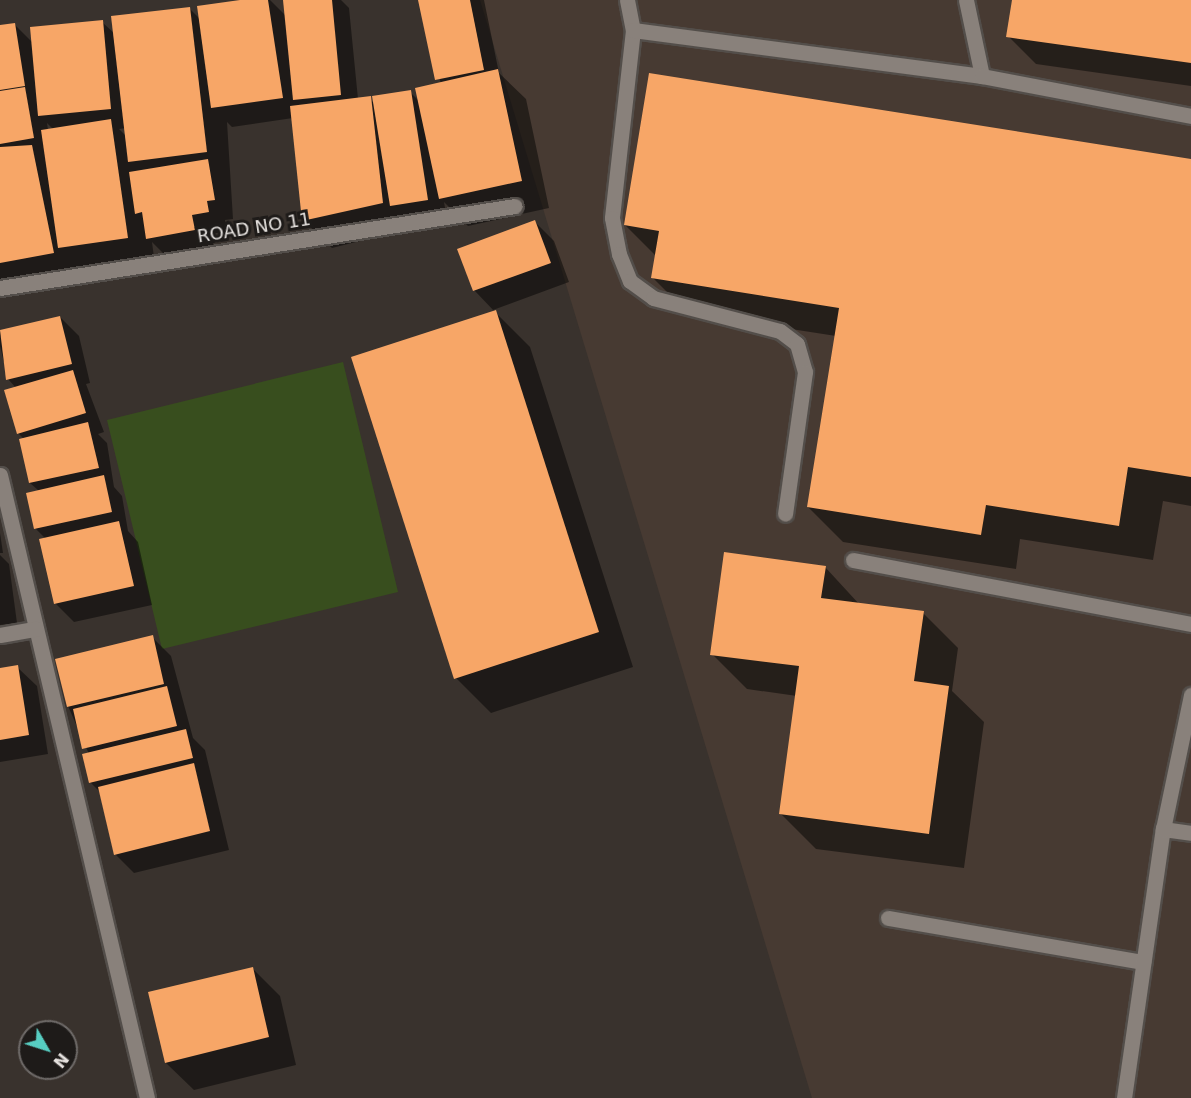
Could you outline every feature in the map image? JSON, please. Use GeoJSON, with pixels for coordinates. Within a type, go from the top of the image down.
{"type":"FeatureCollection","features":[{"type":"Feature","properties":{"kind":"street"},"geometry":{"type":"LineString","coordinates":[[627,0],[633,30],[612,218],[619,254],[630,281],[653,298],[780,331],[797,344],[805,372],[784,514]]}},
{"type":"Feature","properties":{"kind":"street"},"geometry":{"type":"LineString","coordinates":[[966,0],[982,76]]}},
{"type":"Feature","properties":{"kind":"street"},"geometry":{"type":"LineString","coordinates":[[633,30],[982,76],[1191,116]]}},
{"type":"Feature","properties":{"kind":"street","name":"ROAD NO 11"},"geometry":{"type":"LineString","coordinates":[[0,288],[515,206]]}},
{"type":"Feature","properties":{"kind":"street"},"geometry":{"type":"LineString","coordinates":[[0,476],[147,1098]]}},
{"type":"Feature","properties":{"kind":"street"},"geometry":{"type":"LineString","coordinates":[[853,560],[1191,624]]}},
{"type":"Feature","properties":{"kind":"street"},"geometry":{"type":"LineString","coordinates":[[0,635],[35,629]]}},
{"type":"Feature","properties":{"kind":"street"},"geometry":{"type":"LineString","coordinates":[[1124,1098],[1163,829],[1191,695]]}},
{"type":"Feature","properties":{"kind":"street"},"geometry":{"type":"LineString","coordinates":[[1163,829],[1191,833]]}},
{"type":"Feature","properties":{"kind":"street"},"geometry":{"type":"LineString","coordinates":[[888,918],[1143,962]]}},
{"type":"Feature","properties":{"kind":"shaded area"},"geometry":{"type":"Polygon","coordinates":[[[480,0],[1191,0],[1191,1098],[812,1098],[480,0]]]}},
{"type":"Feature","properties":{"kind":"green space"},"geometry":{"type":"Polygon","coordinates":[[[343,362],[398,592],[162,649],[107,420],[343,362]]]}},
{"type":"Feature","properties":{"kind":"building"},"geometry":{"type":"Polygon","coordinates":[[[240,0],[268,0],[283,98],[211,108],[197,6],[240,0]]]}},
{"type":"Feature","properties":{"kind":"building"},"geometry":{"type":"Polygon","coordinates":[[[283,0],[332,0],[341,95],[293,100],[283,0]]]}},
{"type":"Feature","properties":{"kind":"building"},"geometry":{"type":"Polygon","coordinates":[[[418,0],[470,0],[484,70],[435,80],[418,0]]]}},
{"type":"Feature","properties":{"kind":"building"},"geometry":{"type":"Polygon","coordinates":[[[1012,0],[1191,0],[1191,63],[1006,37],[1012,0]]]}},
{"type":"Feature","properties":{"kind":"building"},"geometry":{"type":"Polygon","coordinates":[[[190,7],[207,152],[128,162],[111,16],[190,7]]]}},
{"type":"Feature","properties":{"kind":"building"},"geometry":{"type":"Polygon","coordinates":[[[103,20],[111,109],[38,116],[30,27],[103,20]]]}},
{"type":"Feature","properties":{"kind":"building"},"geometry":{"type":"Polygon","coordinates":[[[15,23],[25,86],[0,90],[0,25],[15,23]]]}},
{"type":"Feature","properties":{"kind":"building"},"geometry":{"type":"Polygon","coordinates":[[[498,69],[522,181],[439,199],[415,88],[498,69]]]}},
{"type":"Feature","properties":{"kind":"building"},"geometry":{"type":"Polygon","coordinates":[[[649,73],[1191,159],[1191,477],[1128,467],[1119,526],[986,505],[981,535],[807,507],[839,308],[651,278],[659,231],[624,225],[649,73]]]}},
{"type":"Feature","properties":{"kind":"building"},"geometry":{"type":"Polygon","coordinates":[[[25,87],[34,138],[0,144],[0,91],[25,87]]]}},
{"type":"Feature","properties":{"kind":"building"},"geometry":{"type":"Polygon","coordinates":[[[411,90],[428,200],[390,206],[372,96],[411,90]]]}},
{"type":"Feature","properties":{"kind":"building"},"geometry":{"type":"Polygon","coordinates":[[[371,96],[383,203],[302,221],[290,106],[371,96]]]}},
{"type":"Feature","properties":{"kind":"building"},"geometry":{"type":"Polygon","coordinates":[[[111,119],[128,238],[58,248],[41,130],[111,119]]]}},
{"type":"Feature","properties":{"kind":"building"},"geometry":{"type":"Polygon","coordinates":[[[32,145],[54,253],[0,263],[0,147],[32,145]]]}},
{"type":"Feature","properties":{"kind":"building"},"geometry":{"type":"Polygon","coordinates":[[[208,159],[215,200],[207,201],[209,212],[192,215],[195,230],[146,239],[142,212],[135,214],[129,172],[208,159]]]}},
{"type":"Feature","properties":{"kind":"building"},"geometry":{"type":"Polygon","coordinates":[[[535,220],[551,263],[473,291],[457,249],[535,220]]]}},
{"type":"Feature","properties":{"kind":"building"},"geometry":{"type":"Polygon","coordinates":[[[496,310],[599,632],[454,679],[351,357],[496,310]]]}},
{"type":"Feature","properties":{"kind":"building"},"geometry":{"type":"Polygon","coordinates":[[[60,316],[72,364],[6,380],[0,330],[60,316]]]}},
{"type":"Feature","properties":{"kind":"building"},"geometry":{"type":"Polygon","coordinates":[[[73,370],[86,413],[17,434],[4,390],[73,370]]]}},
{"type":"Feature","properties":{"kind":"building"},"geometry":{"type":"Polygon","coordinates":[[[88,422],[99,468],[29,483],[19,439],[88,422]]]}},
{"type":"Feature","properties":{"kind":"building"},"geometry":{"type":"Polygon","coordinates":[[[104,475],[112,512],[34,529],[26,493],[104,475]]]}},
{"type":"Feature","properties":{"kind":"building"},"geometry":{"type":"Polygon","coordinates":[[[119,521],[134,586],[54,604],[39,539],[119,521]]]}},
{"type":"Feature","properties":{"kind":"building"},"geometry":{"type":"Polygon","coordinates":[[[724,552],[826,566],[821,598],[924,611],[914,681],[949,686],[929,834],[779,814],[799,666],[710,655],[724,552]]]}},
{"type":"Feature","properties":{"kind":"building"},"geometry":{"type":"Polygon","coordinates":[[[153,635],[164,684],[67,707],[55,659],[153,635]]]}},
{"type":"Feature","properties":{"kind":"building"},"geometry":{"type":"Polygon","coordinates":[[[18,665],[29,735],[0,740],[0,668],[18,665]]]}},
{"type":"Feature","properties":{"kind":"building"},"geometry":{"type":"Polygon","coordinates":[[[167,686],[177,726],[82,749],[73,709],[167,686]]]}},
{"type":"Feature","properties":{"kind":"building"},"geometry":{"type":"Polygon","coordinates":[[[186,729],[193,758],[89,783],[82,754],[186,729]]]}},
{"type":"Feature","properties":{"kind":"building"},"geometry":{"type":"Polygon","coordinates":[[[194,763],[210,831],[114,855],[98,787],[194,763]]]}},
{"type":"Feature","properties":{"kind":"building"},"geometry":{"type":"Polygon","coordinates":[[[253,967],[269,1037],[165,1063],[148,992],[253,967]]]}}]}
